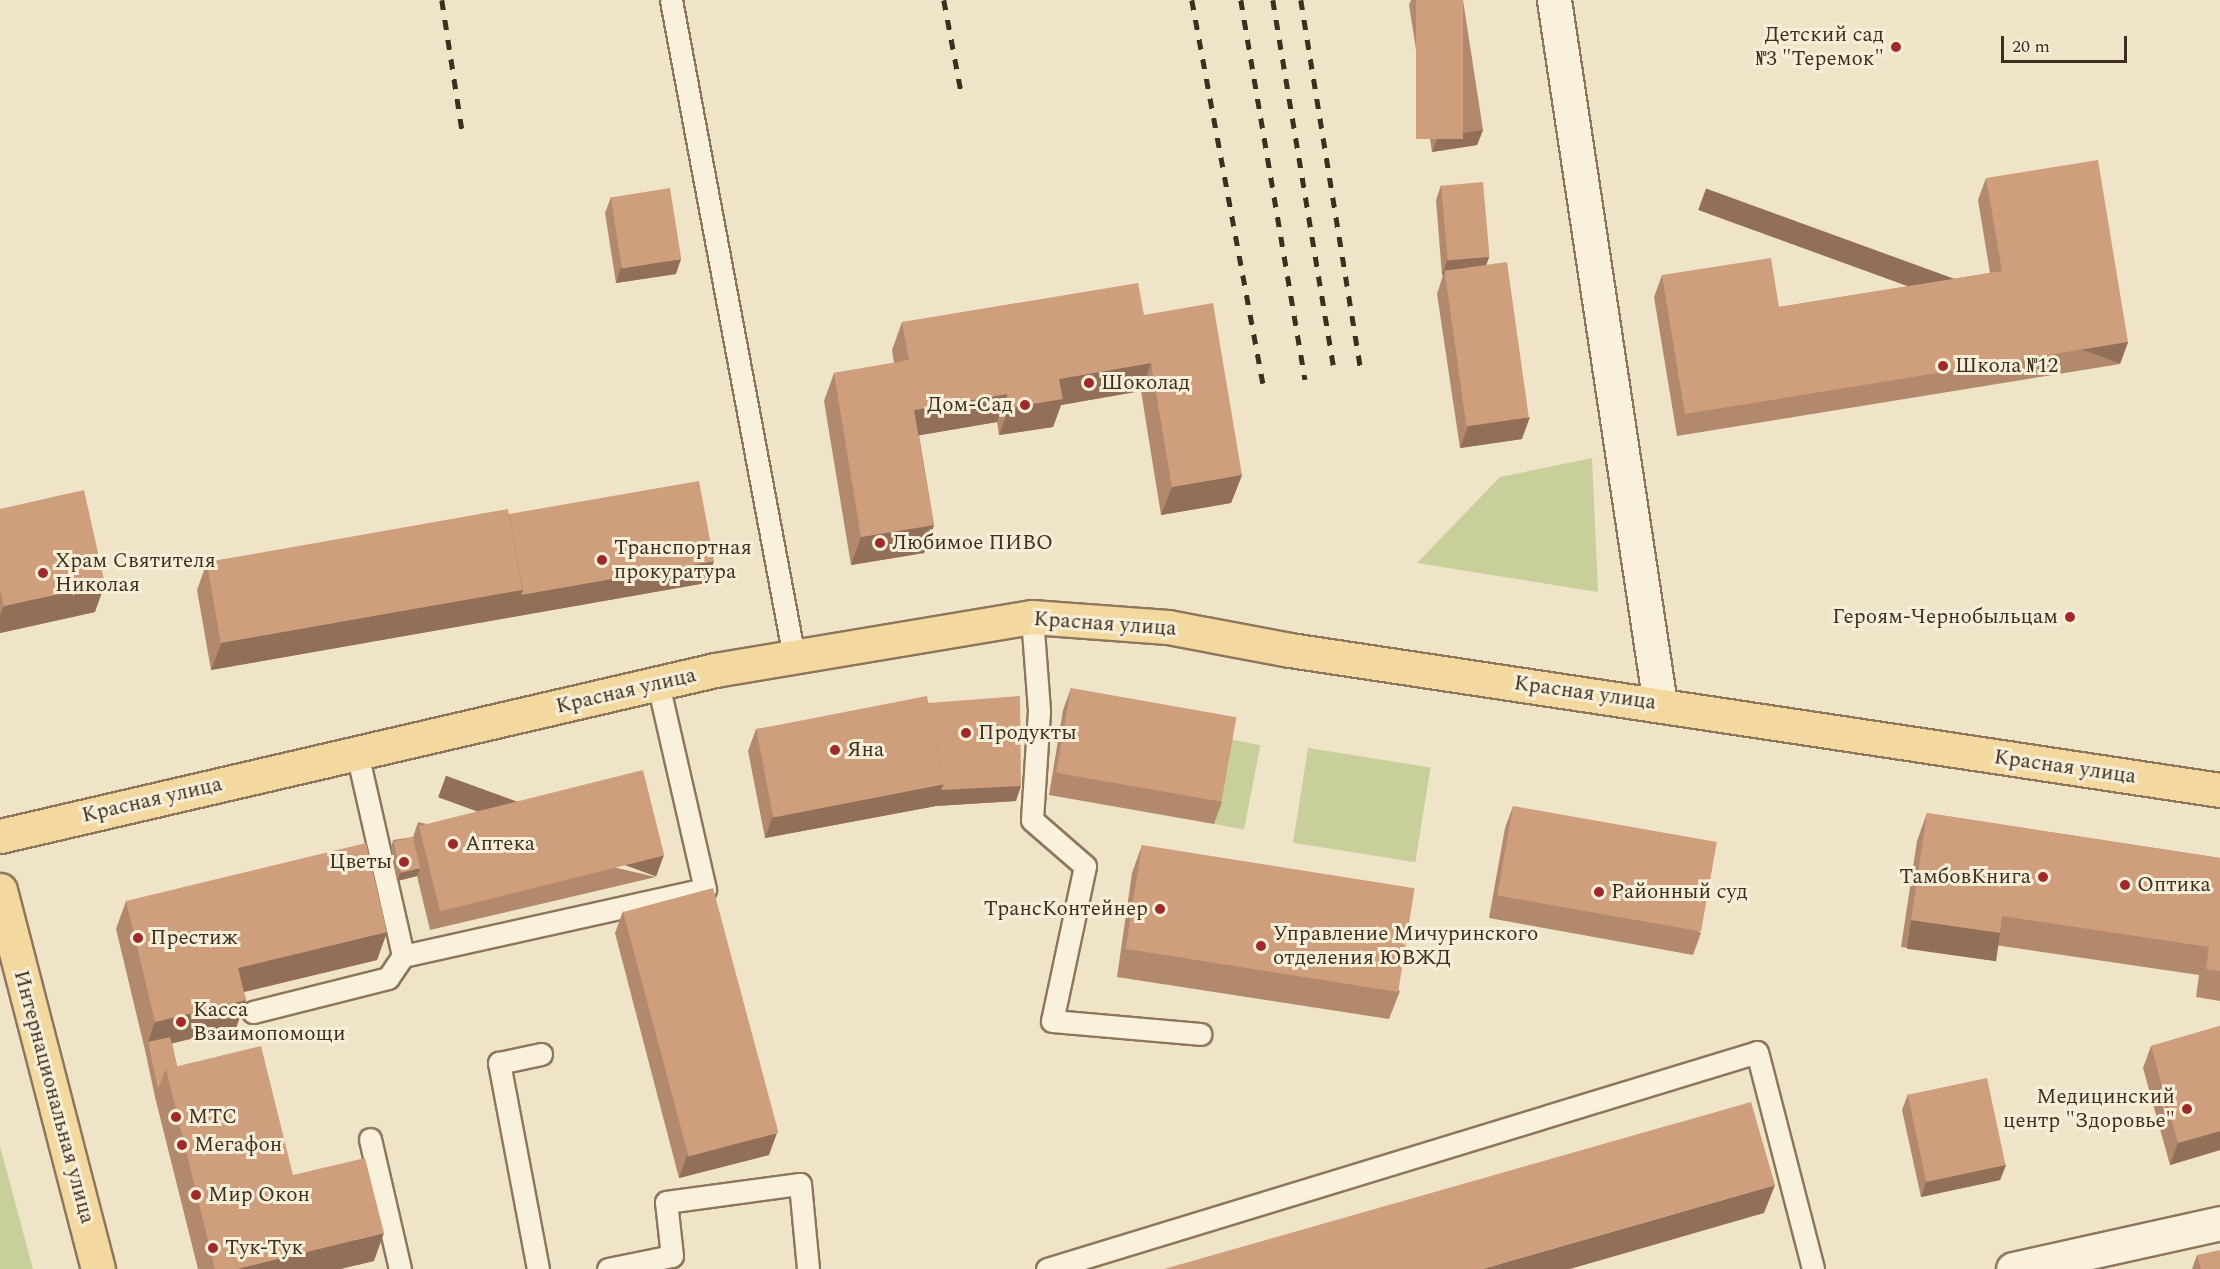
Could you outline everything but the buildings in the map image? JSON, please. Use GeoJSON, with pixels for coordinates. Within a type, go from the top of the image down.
{"type":"FeatureCollection","features":[{"type":"Feature","properties":{"kind":"main road","name":"Красная улица"},"geometry":{"type":"LineString","coordinates":[[0,836],[658,684],[794,657],[1032,617],[1168,627],[1290,650],[2220,790]]}},
{"type":"Feature","properties":{"kind":"main road","name":"Интернациональная улица"},"geometry":{"type":"LineString","coordinates":[[0,890],[98,1269]]}},
{"type":"Feature","properties":{"kind":"street"},"geometry":{"type":"LineString","coordinates":[[1554,0],[1660,704]]}},
{"type":"Feature","properties":{"kind":"street"},"geometry":{"type":"LineString","coordinates":[[2013,1269],[2065,1263],[2220,1223]]}},
{"type":"Feature","properties":{"kind":"lane"},"geometry":{"type":"LineString","coordinates":[[671,0],[794,657]]}},
{"type":"Feature","properties":{"kind":"lane"},"geometry":{"type":"LineString","coordinates":[[1032,617],[1039,711],[1032,820],[1085,866],[1052,1021],[1200,1034]]}},
{"type":"Feature","properties":{"kind":"lane"},"geometry":{"type":"LineString","coordinates":[[253,1012],[388,978],[403,956],[705,889],[658,684]]}},
{"type":"Feature","properties":{"kind":"lane"},"geometry":{"type":"LineString","coordinates":[[357,753],[403,956]]}},
{"type":"Feature","properties":{"kind":"lane"},"geometry":{"type":"LineString","coordinates":[[1047,1269],[1757,1052],[1813,1269]]}},
{"type":"Feature","properties":{"kind":"lane"},"geometry":{"type":"LineString","coordinates":[[538,1269],[500,1062],[541,1054]]}},
{"type":"Feature","properties":{"kind":"lane"},"geometry":{"type":"LineString","coordinates":[[370,1139],[400,1269]]}},
{"type":"Feature","properties":{"kind":"lane"},"geometry":{"type":"LineString","coordinates":[[608,1269],[672,1256],[666,1202],[800,1184],[808,1269]]}},
{"type":"Feature","properties":{"kind":"green space"},"geometry":{"type":"Polygon","coordinates":[[[1592,458],[1598,592],[1417,563],[1500,477],[1592,458]]]}},
{"type":"Feature","properties":{"kind":"green space"},"geometry":{"type":"Polygon","coordinates":[[[1228,739],[1260,745],[1244,830],[1212,823],[1228,739]]]}},
{"type":"Feature","properties":{"kind":"green space"},"geometry":{"type":"Polygon","coordinates":[[[1308,748],[1430,767],[1415,862],[1293,843],[1308,748]]]}},
{"type":"Feature","properties":{"kind":"green space"},"geometry":{"type":"Polygon","coordinates":[[[0,1146],[33,1269],[0,1269],[0,1146]]]}},
{"type":"Feature","properties":{"kind":"railway"},"geometry":{"type":"LineString","coordinates":[[442,0],[463,136]]}},
{"type":"Feature","properties":{"kind":"railway"},"geometry":{"type":"LineString","coordinates":[[944,0],[961,91]]}},
{"type":"Feature","properties":{"kind":"railway"},"geometry":{"type":"LineString","coordinates":[[1192,0],[1263,383]]}},
{"type":"Feature","properties":{"kind":"railway"},"geometry":{"type":"LineString","coordinates":[[1241,0],[1305,380]]}},
{"type":"Feature","properties":{"kind":"railway"},"geometry":{"type":"LineString","coordinates":[[1273,0],[1335,373]]}},
{"type":"Feature","properties":{"kind":"railway"},"geometry":{"type":"LineString","coordinates":[[1301,0],[1361,370]]}},
{"type":"Feature","properties":{"kind":"place","name":"Детский сад №3 \"Теремок\""},"geometry":{"type":"Point","coordinates":[1896,47]}},
{"type":"Feature","properties":{"kind":"place","name":"Школа №12"},"geometry":{"type":"Point","coordinates":[1943,366]}},
{"type":"Feature","properties":{"kind":"place","name":"Шоколад"},"geometry":{"type":"Point","coordinates":[1089,383]}},
{"type":"Feature","properties":{"kind":"place","name":"Дом-Сад"},"geometry":{"type":"Point","coordinates":[1025,405]}},
{"type":"Feature","properties":{"kind":"place","name":"Любимое ПИВО"},"geometry":{"type":"Point","coordinates":[880,543]}},
{"type":"Feature","properties":{"kind":"place","name":"Транспортная прокуратура"},"geometry":{"type":"Point","coordinates":[602,560]}},
{"type":"Feature","properties":{"kind":"place","name":"Храм Святителя Николая"},"geometry":{"type":"Point","coordinates":[43,573]}},
{"type":"Feature","properties":{"kind":"place","name":"Героям-Чернобыльцам"},"geometry":{"type":"Point","coordinates":[2070,617]}},
{"type":"Feature","properties":{"kind":"place","name":"Продукты"},"geometry":{"type":"Point","coordinates":[966,733]}},
{"type":"Feature","properties":{"kind":"place","name":"Яна"},"geometry":{"type":"Point","coordinates":[835,750]}},
{"type":"Feature","properties":{"kind":"place","name":"Аптека"},"geometry":{"type":"Point","coordinates":[453,844]}},
{"type":"Feature","properties":{"kind":"place","name":"Цветы"},"geometry":{"type":"Point","coordinates":[404,862]}},
{"type":"Feature","properties":{"kind":"place","name":"ТамбовКнига"},"geometry":{"type":"Point","coordinates":[2043,877]}},
{"type":"Feature","properties":{"kind":"place","name":"Оптика"},"geometry":{"type":"Point","coordinates":[2125,885]}},
{"type":"Feature","properties":{"kind":"place","name":"Районный суд"},"geometry":{"type":"Point","coordinates":[1599,892]}},
{"type":"Feature","properties":{"kind":"place","name":"ТрансКонтейнер"},"geometry":{"type":"Point","coordinates":[1160,909]}},
{"type":"Feature","properties":{"kind":"place","name":"Престиж"},"geometry":{"type":"Point","coordinates":[138,938]}},
{"type":"Feature","properties":{"kind":"place","name":"Управление Мичуринского отделения ЮВЖД"},"geometry":{"type":"Point","coordinates":[1261,946]}},
{"type":"Feature","properties":{"kind":"place","name":"Касса Взаимопомощи"},"geometry":{"type":"Point","coordinates":[181,1022]}},
{"type":"Feature","properties":{"kind":"place","name":"Медицинский центр \"Здоровье\""},"geometry":{"type":"Point","coordinates":[2187,1109]}},
{"type":"Feature","properties":{"kind":"place","name":"МТС"},"geometry":{"type":"Point","coordinates":[176,1117]}},
{"type":"Feature","properties":{"kind":"place","name":"Мегафон"},"geometry":{"type":"Point","coordinates":[182,1145]}},
{"type":"Feature","properties":{"kind":"place","name":"Мир Окон"},"geometry":{"type":"Point","coordinates":[196,1195]}},
{"type":"Feature","properties":{"kind":"place","name":"Тук-Тук"},"geometry":{"type":"Point","coordinates":[213,1248]}}]}
